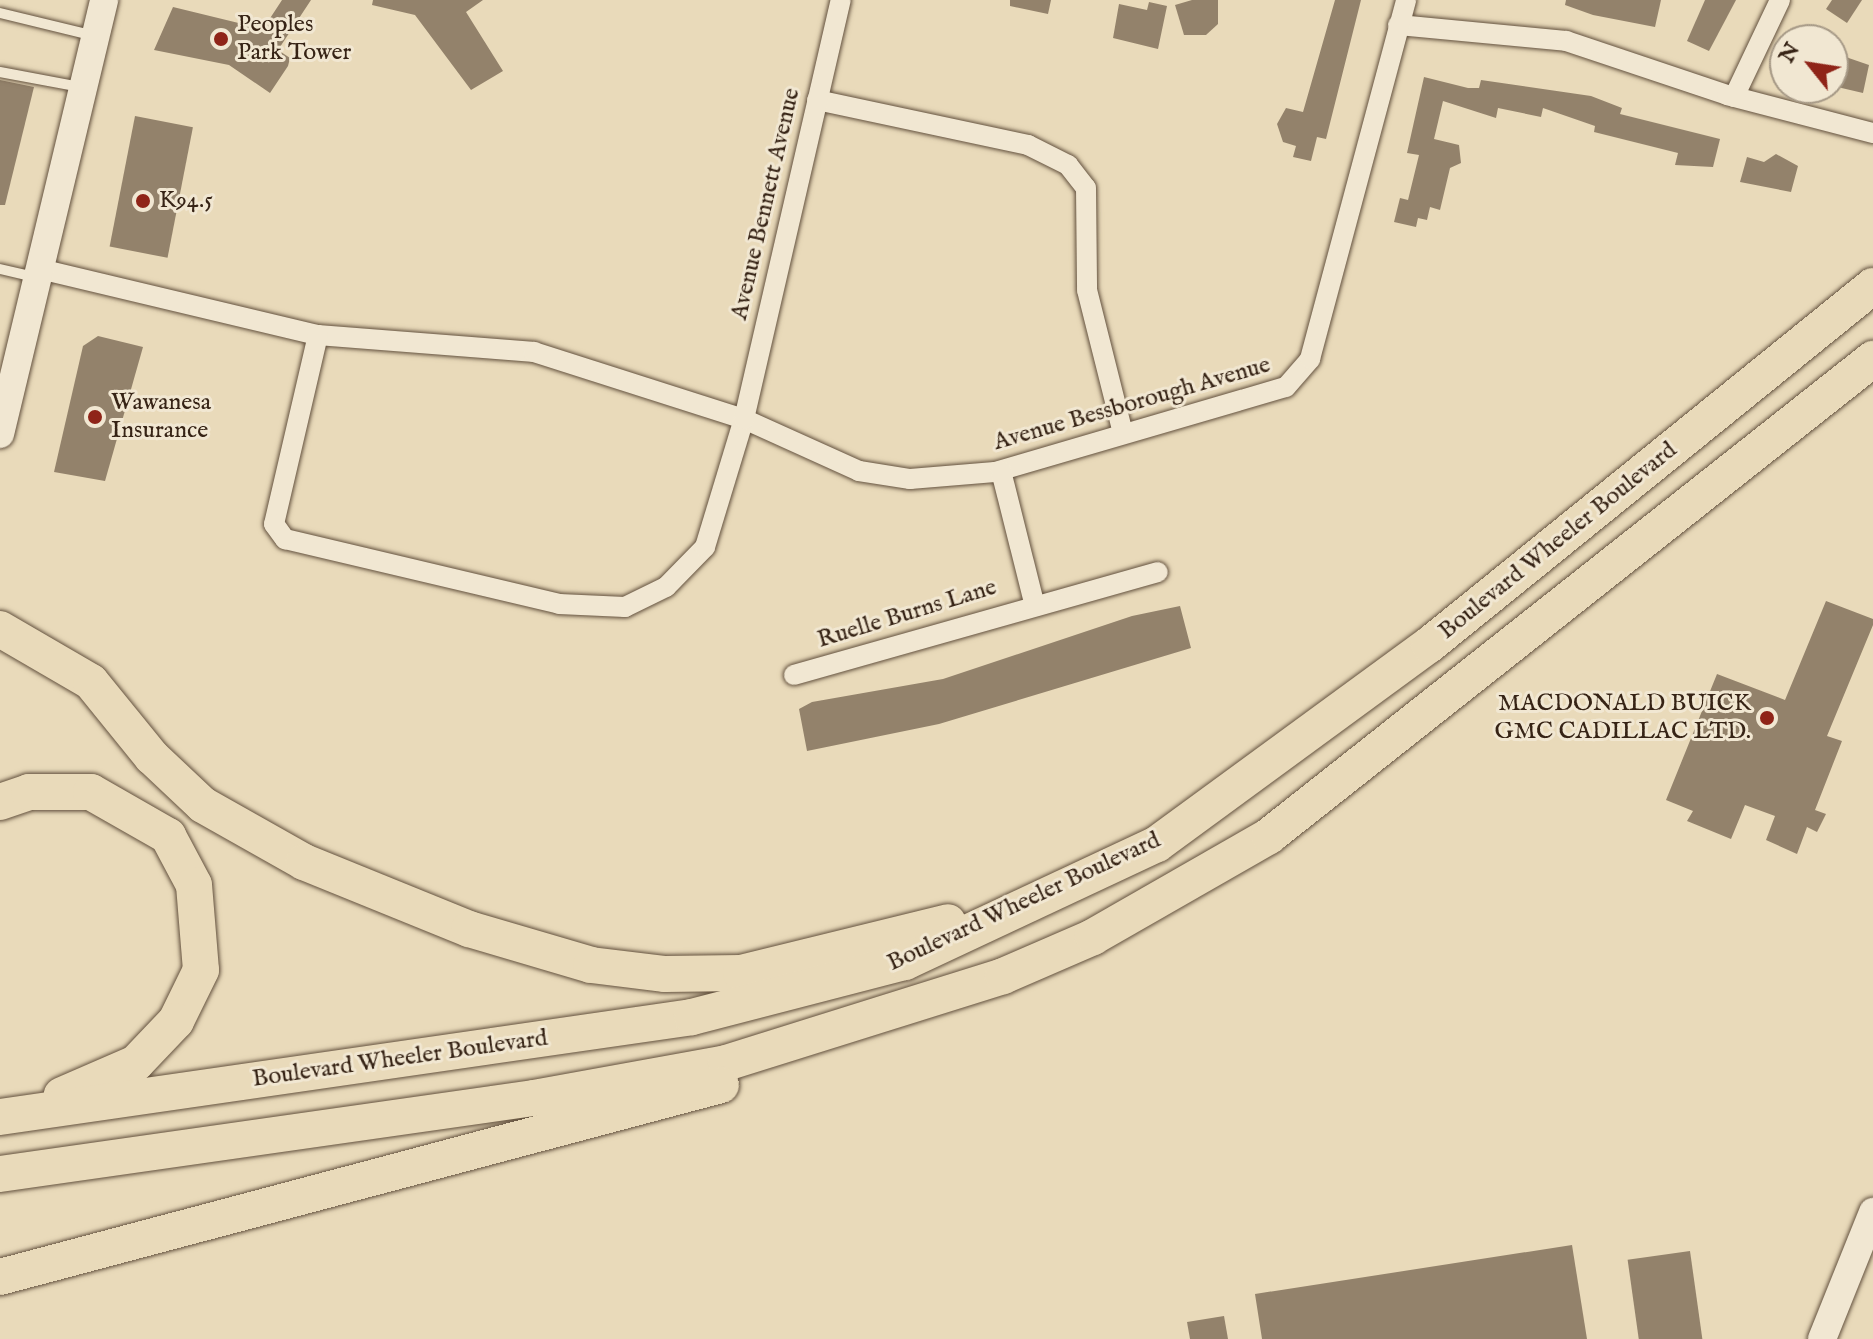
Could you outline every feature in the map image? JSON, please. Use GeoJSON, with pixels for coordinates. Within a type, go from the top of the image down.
{"type":"FeatureCollection","features":[{"type":"Feature","properties":{"kind":"highway","name":"Boulevard Wheeler Boulevard"},"geometry":{"type":"LineString","coordinates":[[8,1116],[692,1017],[889,966],[1157,844],[1429,645],[1873,286]]}},
{"type":"Feature","properties":{"kind":"highway","name":"Boulevard Wheeler Boulevard"},"geometry":{"type":"LineString","coordinates":[[0,1174],[534,1098],[726,1063],[1003,976],[1093,937],[1269,836],[1873,359]]}},
{"type":"Feature","properties":{"kind":"highway"},"geometry":{"type":"LineString","coordinates":[[3,625],[91,682],[175,782],[254,835],[413,910],[591,965],[665,974],[741,973],[931,929],[1108,857],[1212,805]]}},
{"type":"Feature","properties":{"kind":"highway"},"geometry":{"type":"LineString","coordinates":[[0,802],[29,792],[91,792],[168,836],[194,885],[201,970],[176,1021],[136,1063],[8,1116]]}},
{"type":"Feature","properties":{"kind":"highway"},"geometry":{"type":"LineString","coordinates":[[0,1277],[901,1033],[1083,959],[1201,888],[1269,836]]}},
{"type":"Feature","properties":{"kind":"main road"},"geometry":{"type":"LineString","coordinates":[[0,434],[104,0]]}},
{"type":"Feature","properties":{"kind":"main road"},"geometry":{"type":"LineString","coordinates":[[1822,1339],[1873,1212]]}},
{"type":"Feature","properties":{"kind":"street","name":"Avenue Bennett Avenue"},"geometry":{"type":"LineString","coordinates":[[318,335],[274,524],[285,539],[559,604],[625,607],[666,587],[705,547],[744,419],[841,0]]}},
{"type":"Feature","properties":{"kind":"street","name":"Avenue Bessborough Avenue"},"geometry":{"type":"LineString","coordinates":[[39,273],[318,335],[534,352],[744,419],[859,471],[910,479],[1001,471],[1286,387],[1310,359],[1406,0]]}},
{"type":"Feature","properties":{"kind":"street"},"geometry":{"type":"LineString","coordinates":[[1734,97],[1780,0]]}},
{"type":"Feature","properties":{"kind":"street"},"geometry":{"type":"LineString","coordinates":[[1398,25],[1566,41],[1734,97],[1873,133]]}},
{"type":"Feature","properties":{"kind":"street"},"geometry":{"type":"LineString","coordinates":[[817,100],[1028,145],[1068,165],[1086,188],[1087,290],[1123,433]]}},
{"type":"Feature","properties":{"kind":"street","name":"Ruelle Burns Lane"},"geometry":{"type":"LineString","coordinates":[[1001,471],[1034,602]]}},
{"type":"Feature","properties":{"kind":"street","name":"Ruelle Burns Lane"},"geometry":{"type":"LineString","coordinates":[[794,675],[1034,602],[1158,572]]}},
{"type":"Feature","properties":{"kind":"lane"},"geometry":{"type":"LineString","coordinates":[[0,13],[96,36]]}},
{"type":"Feature","properties":{"kind":"lane"},"geometry":{"type":"LineString","coordinates":[[0,72],[83,87]]}},
{"type":"Feature","properties":{"kind":"lane"},"geometry":{"type":"LineString","coordinates":[[0,269],[39,273]]}},
{"type":"Feature","properties":{"kind":"building","name":"Peoples Park Tower"},"geometry":{"type":"Polygon","coordinates":[[[282,0],[311,0],[278,50],[290,58],[270,93],[229,65],[154,50],[173,7],[263,29],[282,0]]]}},
{"type":"Feature","properties":{"kind":"building","name":"Peoples Park Tower"},"geometry":{"type":"Polygon","coordinates":[[[373,0],[483,0],[466,12],[503,71],[471,90],[415,15],[372,5],[373,0]]]}},
{"type":"Feature","properties":{"kind":"building"},"geometry":{"type":"Polygon","coordinates":[[[1010,0],[1051,0],[1048,14],[1010,6],[1010,0]]]}},
{"type":"Feature","properties":{"kind":"building"},"geometry":{"type":"Polygon","coordinates":[[[1192,0],[1218,0],[1218,24],[1206,35],[1184,35],[1175,5],[1192,0]]]}},
{"type":"Feature","properties":{"kind":"building"},"geometry":{"type":"Polygon","coordinates":[[[1335,0],[1361,0],[1326,139],[1317,137],[1311,161],[1293,157],[1296,146],[1283,142],[1277,124],[1286,108],[1303,112],[1335,0]]]}},
{"type":"Feature","properties":{"kind":"building"},"geometry":{"type":"Polygon","coordinates":[[[1566,0],[1661,0],[1655,27],[1593,15],[1565,5],[1566,0]]]}},
{"type":"Feature","properties":{"kind":"building"},"geometry":{"type":"Polygon","coordinates":[[[1705,0],[1736,0],[1709,51],[1687,41],[1705,0]]]}},
{"type":"Feature","properties":{"kind":"building"},"geometry":{"type":"Polygon","coordinates":[[[1832,0],[1862,0],[1847,23],[1826,9],[1832,0]]]}},
{"type":"Feature","properties":{"kind":"building"},"geometry":{"type":"Polygon","coordinates":[[[1149,2],[1167,6],[1158,49],[1113,38],[1119,4],[1147,10],[1149,2]]]}},
{"type":"Feature","properties":{"kind":"building"},"geometry":{"type":"Polygon","coordinates":[[[1849,58],[1869,65],[1863,93],[1849,90],[1849,58]]]}},
{"type":"Feature","properties":{"kind":"building"},"geometry":{"type":"Polygon","coordinates":[[[1424,77],[1468,88],[1479,88],[1481,80],[1591,96],[1622,108],[1620,114],[1720,139],[1713,167],[1675,165],[1678,153],[1594,132],[1595,126],[1543,108],[1541,117],[1498,108],[1496,118],[1443,101],[1434,139],[1459,145],[1461,163],[1450,168],[1440,210],[1430,207],[1427,220],[1418,218],[1416,227],[1394,222],[1400,198],[1408,200],[1419,155],[1407,153],[1424,77]]]}},
{"type":"Feature","properties":{"kind":"building"},"geometry":{"type":"Polygon","coordinates":[[[0,80],[34,87],[5,205],[0,205],[0,80]]]}},
{"type":"Feature","properties":{"kind":"building","name":"K94.5"},"geometry":{"type":"Polygon","coordinates":[[[135,116],[193,127],[168,258],[110,247],[135,116]]]}},
{"type":"Feature","properties":{"kind":"building"},"geometry":{"type":"Polygon","coordinates":[[[1776,154],[1798,166],[1791,192],[1740,182],[1747,157],[1764,162],[1776,154]]]}},
{"type":"Feature","properties":{"kind":"building","name":"Wawanesa Insurance"},"geometry":{"type":"Polygon","coordinates":[[[98,336],[143,347],[105,481],[54,472],[83,346],[98,336]]]}},
{"type":"Feature","properties":{"kind":"building","name":"MACDONALD BUICK GMC CADILLAC LTD."},"geometry":{"type":"Polygon","coordinates":[[[1826,601],[1873,619],[1873,625],[1827,736],[1842,741],[1815,810],[1826,814],[1817,832],[1807,827],[1797,854],[1766,840],[1775,816],[1745,805],[1731,839],[1687,821],[1693,811],[1666,800],[1717,674],[1785,700],[1826,601]]]}},
{"type":"Feature","properties":{"kind":"building"},"geometry":{"type":"Polygon","coordinates":[[[1180,606],[1191,648],[939,724],[807,751],[799,709],[812,702],[943,679],[1132,616],[1180,606]]]}},
{"type":"Feature","properties":{"kind":"building"},"geometry":{"type":"Polygon","coordinates":[[[1572,1245],[1587,1339],[1262,1339],[1255,1294],[1572,1245]]]}},
{"type":"Feature","properties":{"kind":"building"},"geometry":{"type":"Polygon","coordinates":[[[1690,1251],[1702,1339],[1639,1339],[1628,1260],[1690,1251]]]}},
{"type":"Feature","properties":{"kind":"building"},"geometry":{"type":"Polygon","coordinates":[[[1224,1316],[1228,1339],[1190,1339],[1187,1322],[1224,1316]]]}},
{"type":"Feature","properties":{"kind":"place","name":"Peoples Park Tower"},"geometry":{"type":"Point","coordinates":[221,39]}},
{"type":"Feature","properties":{"kind":"place","name":"K94.5"},"geometry":{"type":"Point","coordinates":[143,201]}},
{"type":"Feature","properties":{"kind":"place","name":"Wawanesa Insurance"},"geometry":{"type":"Point","coordinates":[95,417]}},
{"type":"Feature","properties":{"kind":"place","name":"MACDONALD BUICK GMC CADILLAC LTD."},"geometry":{"type":"Point","coordinates":[1767,718]}}]}
